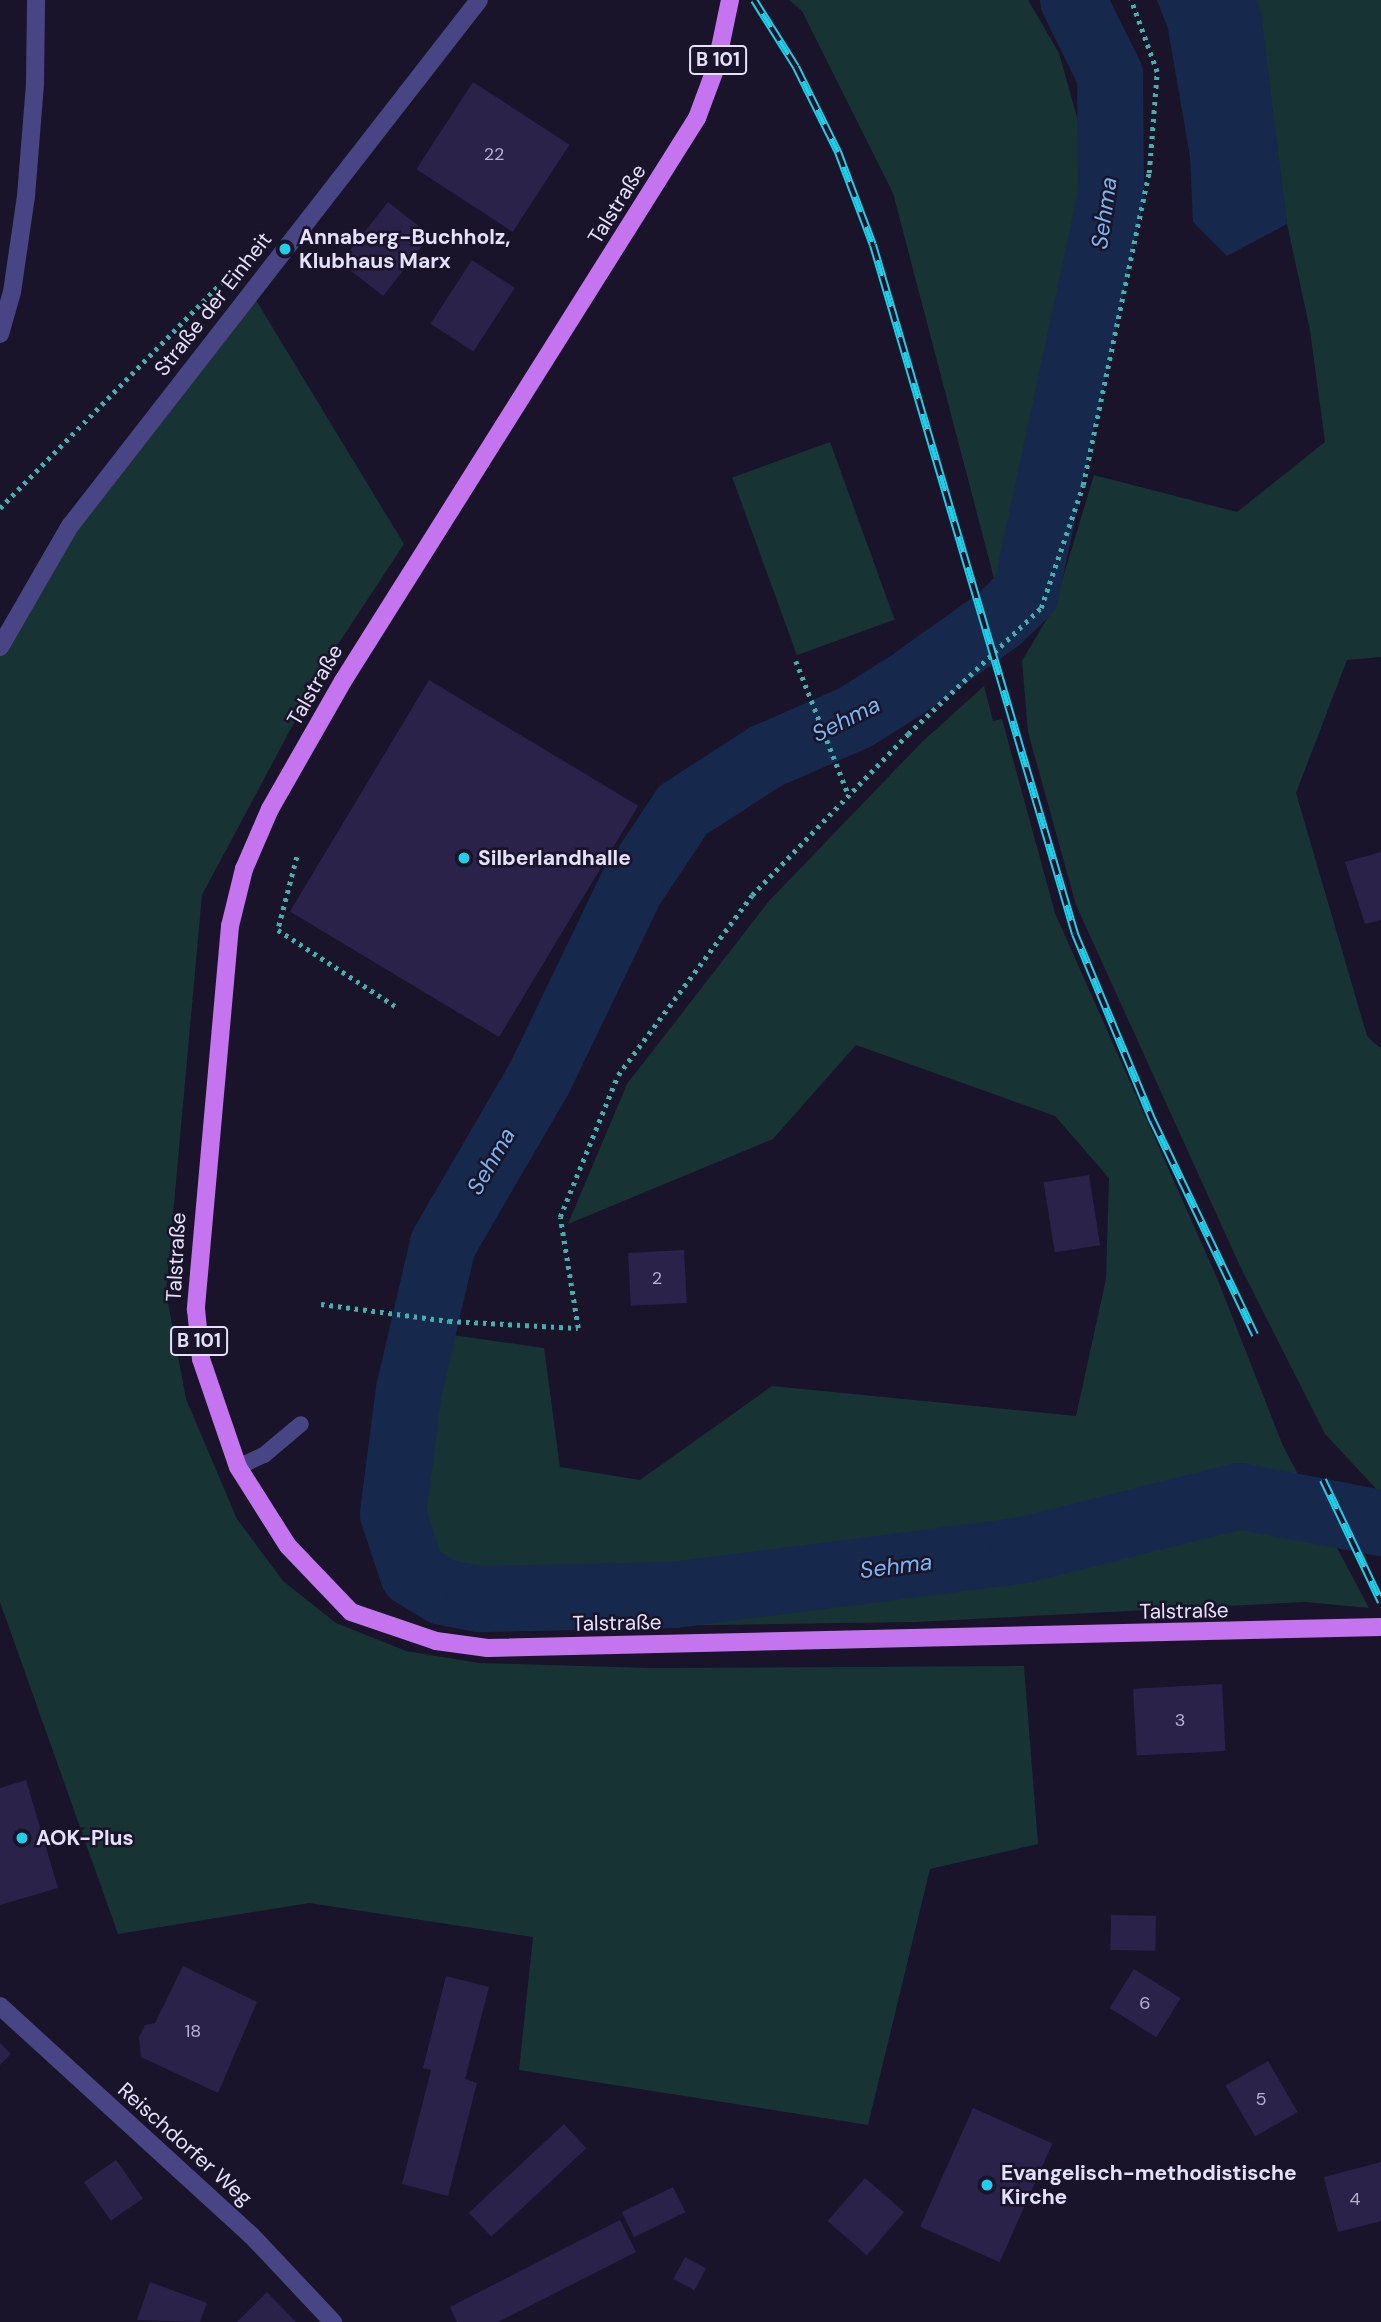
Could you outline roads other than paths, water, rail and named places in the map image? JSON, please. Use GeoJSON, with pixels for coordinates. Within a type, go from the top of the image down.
{"type":"FeatureCollection","features":[{"type":"Feature","properties":{"kind":"main road","name":"Talstraße"},"geometry":{"type":"LineString","coordinates":[[730,0],[716,67],[697,118],[343,681],[270,809],[244,869],[230,926],[196,1309],[201,1359],[238,1467],[288,1546],[351,1612],[391,1629],[436,1641],[488,1648],[1381,1627]]}},
{"type":"Feature","properties":{"kind":"street"},"geometry":{"type":"LineString","coordinates":[[0,334],[12,292],[26,196],[35,84],[36,0]]}},
{"type":"Feature","properties":{"kind":"street","name":"Straße der Einheit"},"geometry":{"type":"LineString","coordinates":[[0,647],[70,526],[479,0]]}},
{"type":"Feature","properties":{"kind":"street","name":"Reischdorfer Weg"},"geometry":{"type":"LineString","coordinates":[[0,2006],[251,2235],[333,2322]]}},
{"type":"Feature","properties":{"kind":"lane"},"geometry":{"type":"LineString","coordinates":[[238,1467],[264,1455],[301,1424]]}},
{"type":"Feature","properties":{"kind":"water"},"geometry":{"type":"Polygon","coordinates":[[[1157,0],[1257,0],[1261,12],[1287,224],[1227,256],[1193,222],[1190,157],[1168,29],[1157,0]]]}},
{"type":"Feature","properties":{"kind":"waterway","name":"Sehma"},"geometry":{"type":"LineString","coordinates":[[1073,0],[1110,75],[1111,195],[1026,593],[999,619],[905,686],[856,717],[765,757],[683,810],[631,888],[539,1079],[443,1244],[409,1390],[393,1514],[413,1574],[443,1592],[480,1599],[674,1595],[1024,1550],[1239,1496],[1381,1523]]}},
{"type":"Feature","properties":{"kind":"railway"},"geometry":{"type":"LineString","coordinates":[[754,0],[796,67],[838,152],[873,245],[1075,934],[1153,1121],[1255,1335]]}},
{"type":"Feature","properties":{"kind":"railway"},"geometry":{"type":"LineString","coordinates":[[1323,1480],[1381,1602]]}},
{"type":"Feature","properties":{"kind":"place","name":"Annaberg-Buchholz, Klubhaus Marx"},"geometry":{"type":"Point","coordinates":[285,249]}},
{"type":"Feature","properties":{"kind":"place","name":"Silberlandhalle"},"geometry":{"type":"Point","coordinates":[464,858]}},
{"type":"Feature","properties":{"kind":"place","name":"AOK-Plus"},"geometry":{"type":"Point","coordinates":[22,1838]}},
{"type":"Feature","properties":{"kind":"place","name":"Evangelisch-methodistische Kirche"},"geometry":{"type":"Point","coordinates":[987,2185]}}]}
